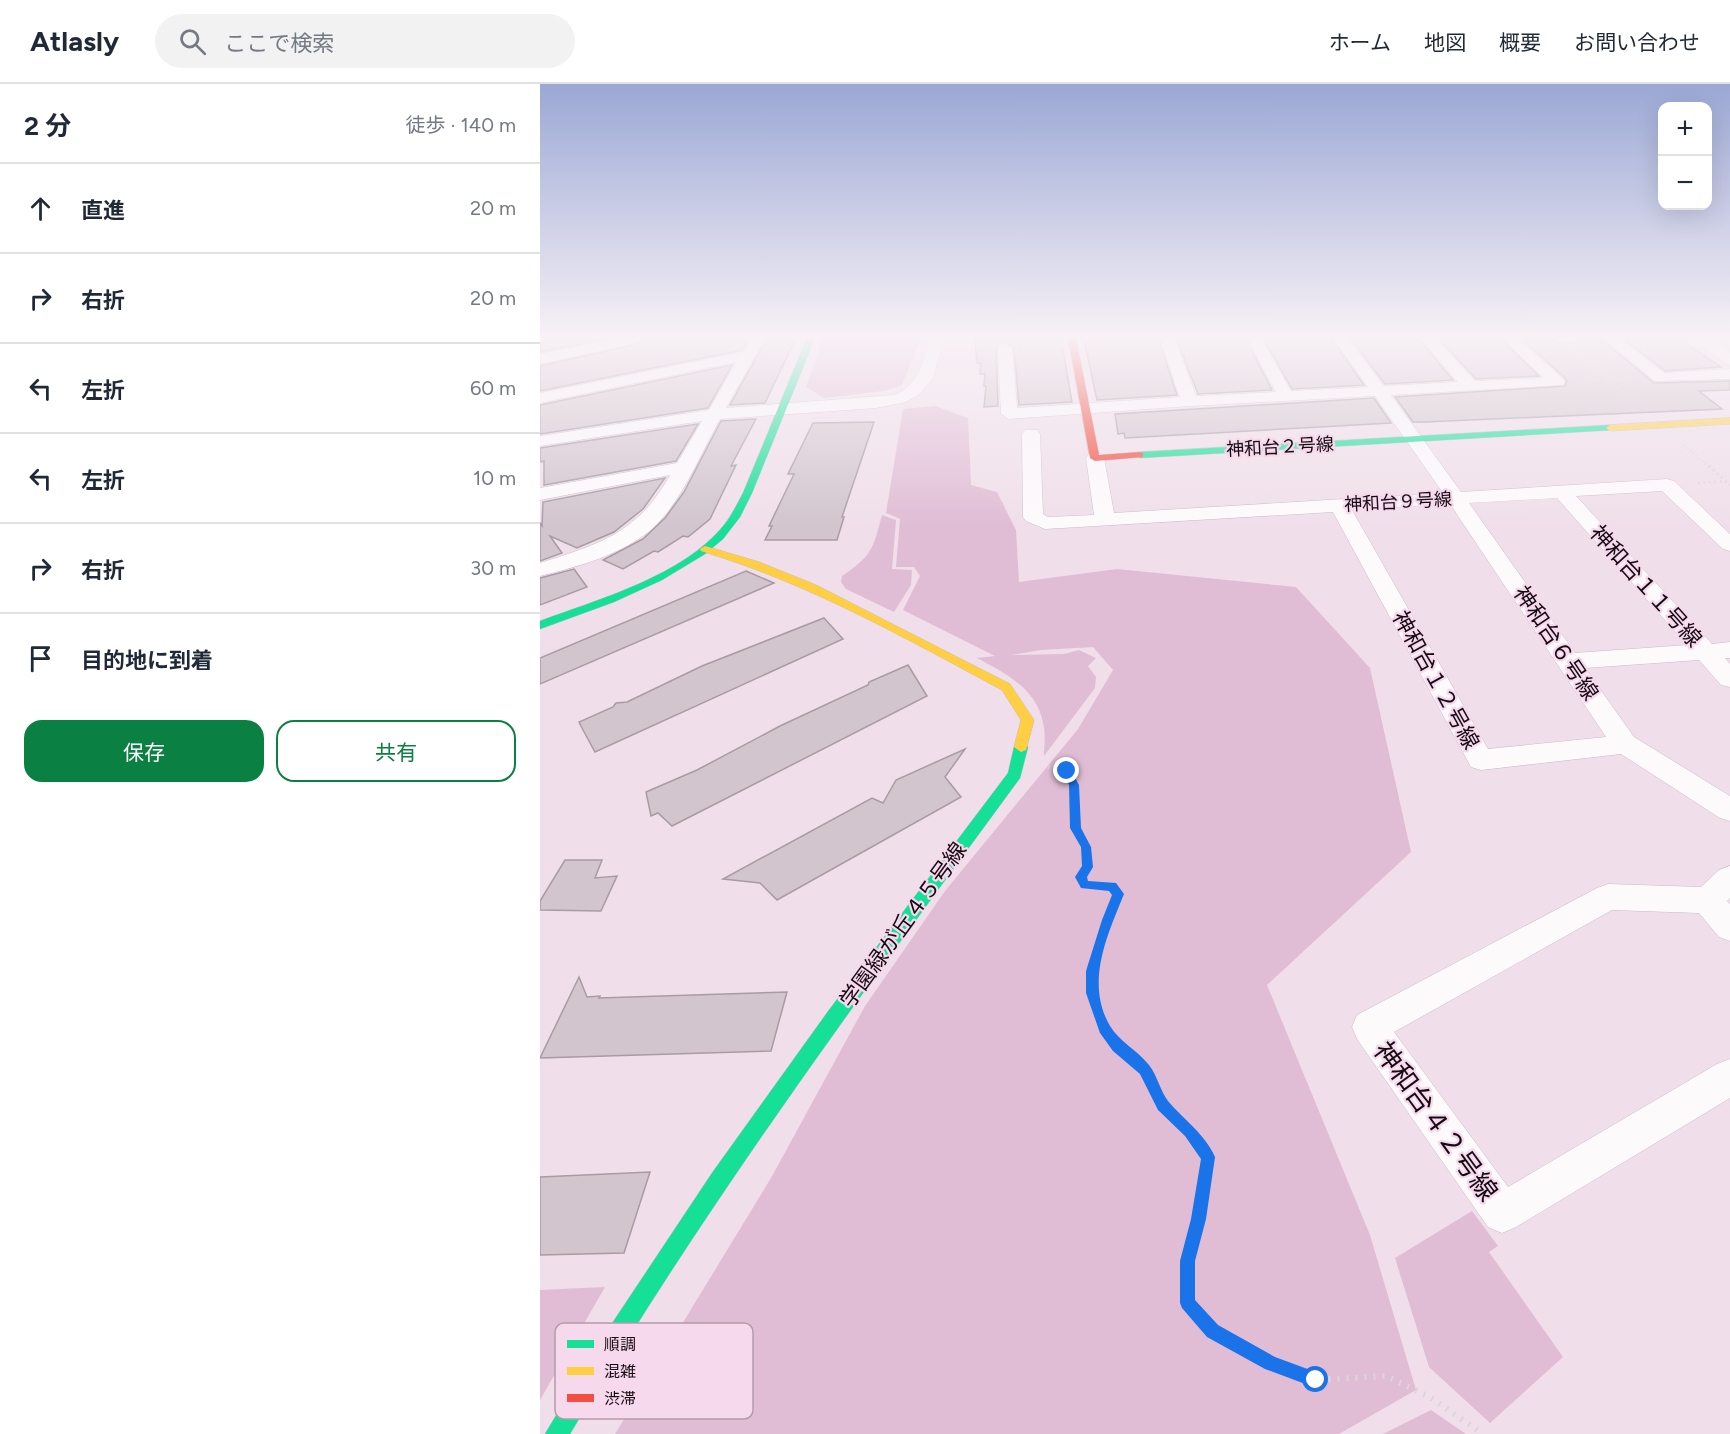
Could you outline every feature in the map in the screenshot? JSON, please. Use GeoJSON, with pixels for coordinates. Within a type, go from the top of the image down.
{"type":"FeatureCollection","features":[{"type":"Feature","properties":{"kind":"street"},"geometry":{"type":"LineString","coordinates":[[540,570],[607,546],[644,525],[668,497],[723,401]]}},
{"type":"Feature","properties":{"kind":"street"},"geometry":{"type":"LineString","coordinates":[[540,626],[635,589],[705,549],[719,537],[733,519],[787,401]]}},
{"type":"Feature","properties":{"kind":"street"},"geometry":{"type":"LineString","coordinates":[[540,441],[636,424],[715,414],[885,401]]}},
{"type":"Feature","properties":{"kind":"street"},"geometry":{"type":"LineString","coordinates":[[1008,401],[1009,414],[1190,401]]}},
{"type":"Feature","properties":{"kind":"street"},"geometry":{"type":"LineString","coordinates":[[1084,401],[1105,520]]}},
{"type":"Feature","properties":{"kind":"street","name":"神和台６号線"},"geometry":{"type":"LineString","coordinates":[[1388,401],[1624,744],[1730,810]]}},
{"type":"Feature","properties":{"kind":"street","name":"神和台２号線"},"geometry":{"type":"LineString","coordinates":[[1095,458],[1730,421]]}},
{"type":"Feature","properties":{"kind":"street","name":"神和台９号線"},"geometry":{"type":"LineString","coordinates":[[1031,434],[1033,517],[1045,523],[1667,485],[1730,544]]}},
{"type":"Feature","properties":{"kind":"street"},"geometry":{"type":"LineString","coordinates":[[540,494],[684,467]]}},
{"type":"Feature","properties":{"kind":"street","name":"神和台１１号線"},"geometry":{"type":"LineString","coordinates":[[1562,492],[1730,679]]}},
{"type":"Feature","properties":{"kind":"street","name":"神和台１２号線"},"geometry":{"type":"LineString","coordinates":[[1339,506],[1480,760],[1624,744]]}},
{"type":"Feature","properties":{"kind":"street","name":"学園緑が丘４５号線"},"geometry":{"type":"LineString","coordinates":[[623,1323],[738,1155],[890,942],[1015,774],[1028,720],[1006,687],[910,636],[812,587],[755,564],[705,549]]}},
{"type":"Feature","properties":{"kind":"street"},"geometry":{"type":"LineString","coordinates":[[1569,661],[1730,650]]}},
{"type":"Feature","properties":{"kind":"street","name":"神和台４２号線"},"geometry":{"type":"LineString","coordinates":[[1730,927],[1718,890],[1608,897],[1369,1027],[1502,1213],[1730,1077]]}},
{"type":"Feature","properties":{"kind":"street","name":"学園緑が丘４５号線"},"geometry":{"type":"LineString","coordinates":[[557,1434],[566,1419]]}},
{"type":"Feature","properties":{"kind":"path"},"geometry":{"type":"LineString","coordinates":[[1633,401],[1730,485]]}},
{"type":"Feature","properties":{"kind":"path"},"geometry":{"type":"LineString","coordinates":[[1067,771],[1074,785],[1076,828],[1086,847],[1088,867],[1081,877],[1085,885],[1112,887],[1118,894],[1107,920],[1092,971],[1092,993],[1104,1028],[1118,1046],[1144,1069],[1163,1105],[1190,1132],[1208,1157],[1199,1219],[1188,1261],[1188,1303],[1212,1331],[1271,1363],[1316,1380],[1386,1376],[1430,1397],[1482,1434]]}},
{"type":"Feature","properties":{"kind":"shaded area"},"geometry":{"type":"Polygon","coordinates":[[[935,406],[968,418],[971,485],[997,492],[1016,530],[1019,582],[1117,569],[1296,587],[1370,668],[1411,852],[1267,985],[1370,1235],[1416,1390],[1339,1434],[615,1434],[624,1419],[753,1419],[753,1323],[683,1323],[771,1178],[865,1006],[945,891],[1078,729],[1113,670],[1093,647],[1041,650],[1011,655],[1064,654],[1079,650],[1096,658],[1088,666],[1096,677],[1095,688],[1044,756],[1044,727],[1040,711],[1034,701],[1027,691],[1009,676],[977,658],[995,656],[903,610],[920,576],[914,567],[896,567],[900,519],[886,513],[903,409],[935,406]]]}},
{"type":"Feature","properties":{"kind":"shaded area"},"geometry":{"type":"Polygon","coordinates":[[[882,515],[896,520],[892,569],[912,570],[911,585],[894,612],[846,589],[841,582],[842,576],[860,563],[870,551],[882,515]]]}},
{"type":"Feature","properties":{"kind":"shaded area"},"geometry":{"type":"Polygon","coordinates":[[[1472,1211],[1498,1246],[1489,1252],[1563,1357],[1490,1423],[1429,1367],[1395,1258],[1472,1211]]]}},
{"type":"Feature","properties":{"kind":"shaded area"},"geometry":{"type":"Polygon","coordinates":[[[605,1287],[584,1323],[555,1323],[555,1374],[540,1400],[540,1290],[605,1287]]]}},
{"type":"Feature","properties":{"kind":"shaded area"},"geometry":{"type":"Polygon","coordinates":[[[1431,1410],[1466,1434],[1383,1434],[1431,1410]]]}},
{"type":"Feature","properties":{"kind":"building"},"geometry":{"type":"Polygon","coordinates":[[[559,401],[712,401],[708,408],[540,434],[540,405],[559,401]]]}},
{"type":"Feature","properties":{"kind":"building"},"geometry":{"type":"Polygon","coordinates":[[[732,401],[766,401],[765,403],[730,405],[732,401]]]}},
{"type":"Feature","properties":{"kind":"building"},"geometry":{"type":"Polygon","coordinates":[[[985,401],[998,401],[998,406],[984,407],[985,401]]]}},
{"type":"Feature","properties":{"kind":"building"},"geometry":{"type":"Polygon","coordinates":[[[1019,401],[1072,402],[1019,405],[1019,401]]]}},
{"type":"Feature","properties":{"kind":"building"},"geometry":{"type":"Polygon","coordinates":[[[1325,401],[1376,401],[1391,423],[1125,438],[1124,433],[1118,434],[1115,414],[1325,401]]]}},
{"type":"Feature","properties":{"kind":"building"},"geometry":{"type":"Polygon","coordinates":[[[1398,401],[1712,401],[1722,409],[1425,422],[1413,422],[1398,401]]]}},
{"type":"Feature","properties":{"kind":"building"},"geometry":{"type":"Polygon","coordinates":[[[756,419],[731,466],[736,465],[710,519],[688,537],[683,536],[658,552],[654,551],[623,569],[603,560],[643,539],[665,518],[684,492],[721,421],[756,419]]]}},
{"type":"Feature","properties":{"kind":"building"},"geometry":{"type":"Polygon","coordinates":[[[874,422],[842,517],[844,517],[837,540],[765,540],[772,526],[769,526],[794,474],[788,474],[813,423],[874,422]]]}},
{"type":"Feature","properties":{"kind":"building"},"geometry":{"type":"Polygon","coordinates":[[[698,424],[676,461],[544,485],[544,461],[540,462],[540,448],[698,424]]]}},
{"type":"Feature","properties":{"kind":"building"},"geometry":{"type":"Polygon","coordinates":[[[665,478],[643,509],[614,532],[577,548],[550,536],[562,553],[540,561],[540,523],[542,526],[543,502],[665,478]]]}},
{"type":"Feature","properties":{"kind":"building"},"geometry":{"type":"Polygon","coordinates":[[[574,569],[587,587],[540,605],[540,578],[574,569]]]}},
{"type":"Feature","properties":{"kind":"building"},"geometry":{"type":"Polygon","coordinates":[[[746,571],[774,583],[540,684],[540,658],[746,571]]]}},
{"type":"Feature","properties":{"kind":"building"},"geometry":{"type":"Polygon","coordinates":[[[824,618],[843,639],[595,752],[579,722],[613,707],[616,703],[627,702],[702,666],[824,618]]]}},
{"type":"Feature","properties":{"kind":"building"},"geometry":{"type":"Polygon","coordinates":[[[908,665],[927,696],[672,826],[658,813],[651,816],[646,792],[697,770],[780,726],[908,665]]]}},
{"type":"Feature","properties":{"kind":"building"},"geometry":{"type":"Polygon","coordinates":[[[965,749],[945,777],[961,797],[777,900],[760,883],[723,879],[872,798],[883,803],[896,780],[965,749]]]}},
{"type":"Feature","properties":{"kind":"building"},"geometry":{"type":"Polygon","coordinates":[[[565,860],[602,860],[595,878],[617,876],[601,911],[540,910],[540,901],[565,860]]]}},
{"type":"Feature","properties":{"kind":"building"},"geometry":{"type":"Polygon","coordinates":[[[579,977],[587,997],[600,996],[599,998],[787,992],[771,1051],[540,1058],[579,977]]]}},
{"type":"Feature","properties":{"kind":"building"},"geometry":{"type":"Polygon","coordinates":[[[650,1172],[624,1253],[540,1255],[540,1177],[650,1172]]]}},
{"type":"Feature","properties":{"kind":"traffic: fast"},"geometry":{"type":"LineString","coordinates":[[540,625],[658,578],[681,566],[719,537],[735,517],[748,493],[785,401]]}},
{"type":"Feature","properties":{"kind":"traffic: fast"},"geometry":{"type":"LineString","coordinates":[[1140,455],[1610,428]]}},
{"type":"Feature","properties":{"kind":"traffic: fast"},"geometry":{"type":"LineString","coordinates":[[625,1323],[663,1263],[777,1097],[1015,774],[1021,747]]}},
{"type":"Feature","properties":{"kind":"traffic: fast"},"geometry":{"type":"LineString","coordinates":[[557,1434],[566,1419]]}},
{"type":"Feature","properties":{"kind":"traffic: slow"},"geometry":{"type":"LineString","coordinates":[[1610,428],[1730,421]]}},
{"type":"Feature","properties":{"kind":"traffic: slow"},"geometry":{"type":"LineString","coordinates":[[705,549],[755,564],[812,587],[1006,687],[1028,720],[1021,747]]}},
{"type":"Feature","properties":{"kind":"traffic: jam"},"geometry":{"type":"LineString","coordinates":[[1084,401],[1095,458],[1140,455]]}},
{"type":"Feature","properties":{"kind":"route"},"geometry":{"type":"LineString","coordinates":[[1067,771],[1074,785],[1076,828],[1086,847],[1088,867],[1081,877],[1085,885],[1112,887],[1118,894],[1107,920],[1092,971],[1092,993],[1104,1028],[1118,1046],[1144,1069],[1163,1105],[1190,1132],[1208,1157],[1199,1219],[1188,1261],[1188,1303],[1212,1331],[1271,1363],[1316,1380]]}}]}
